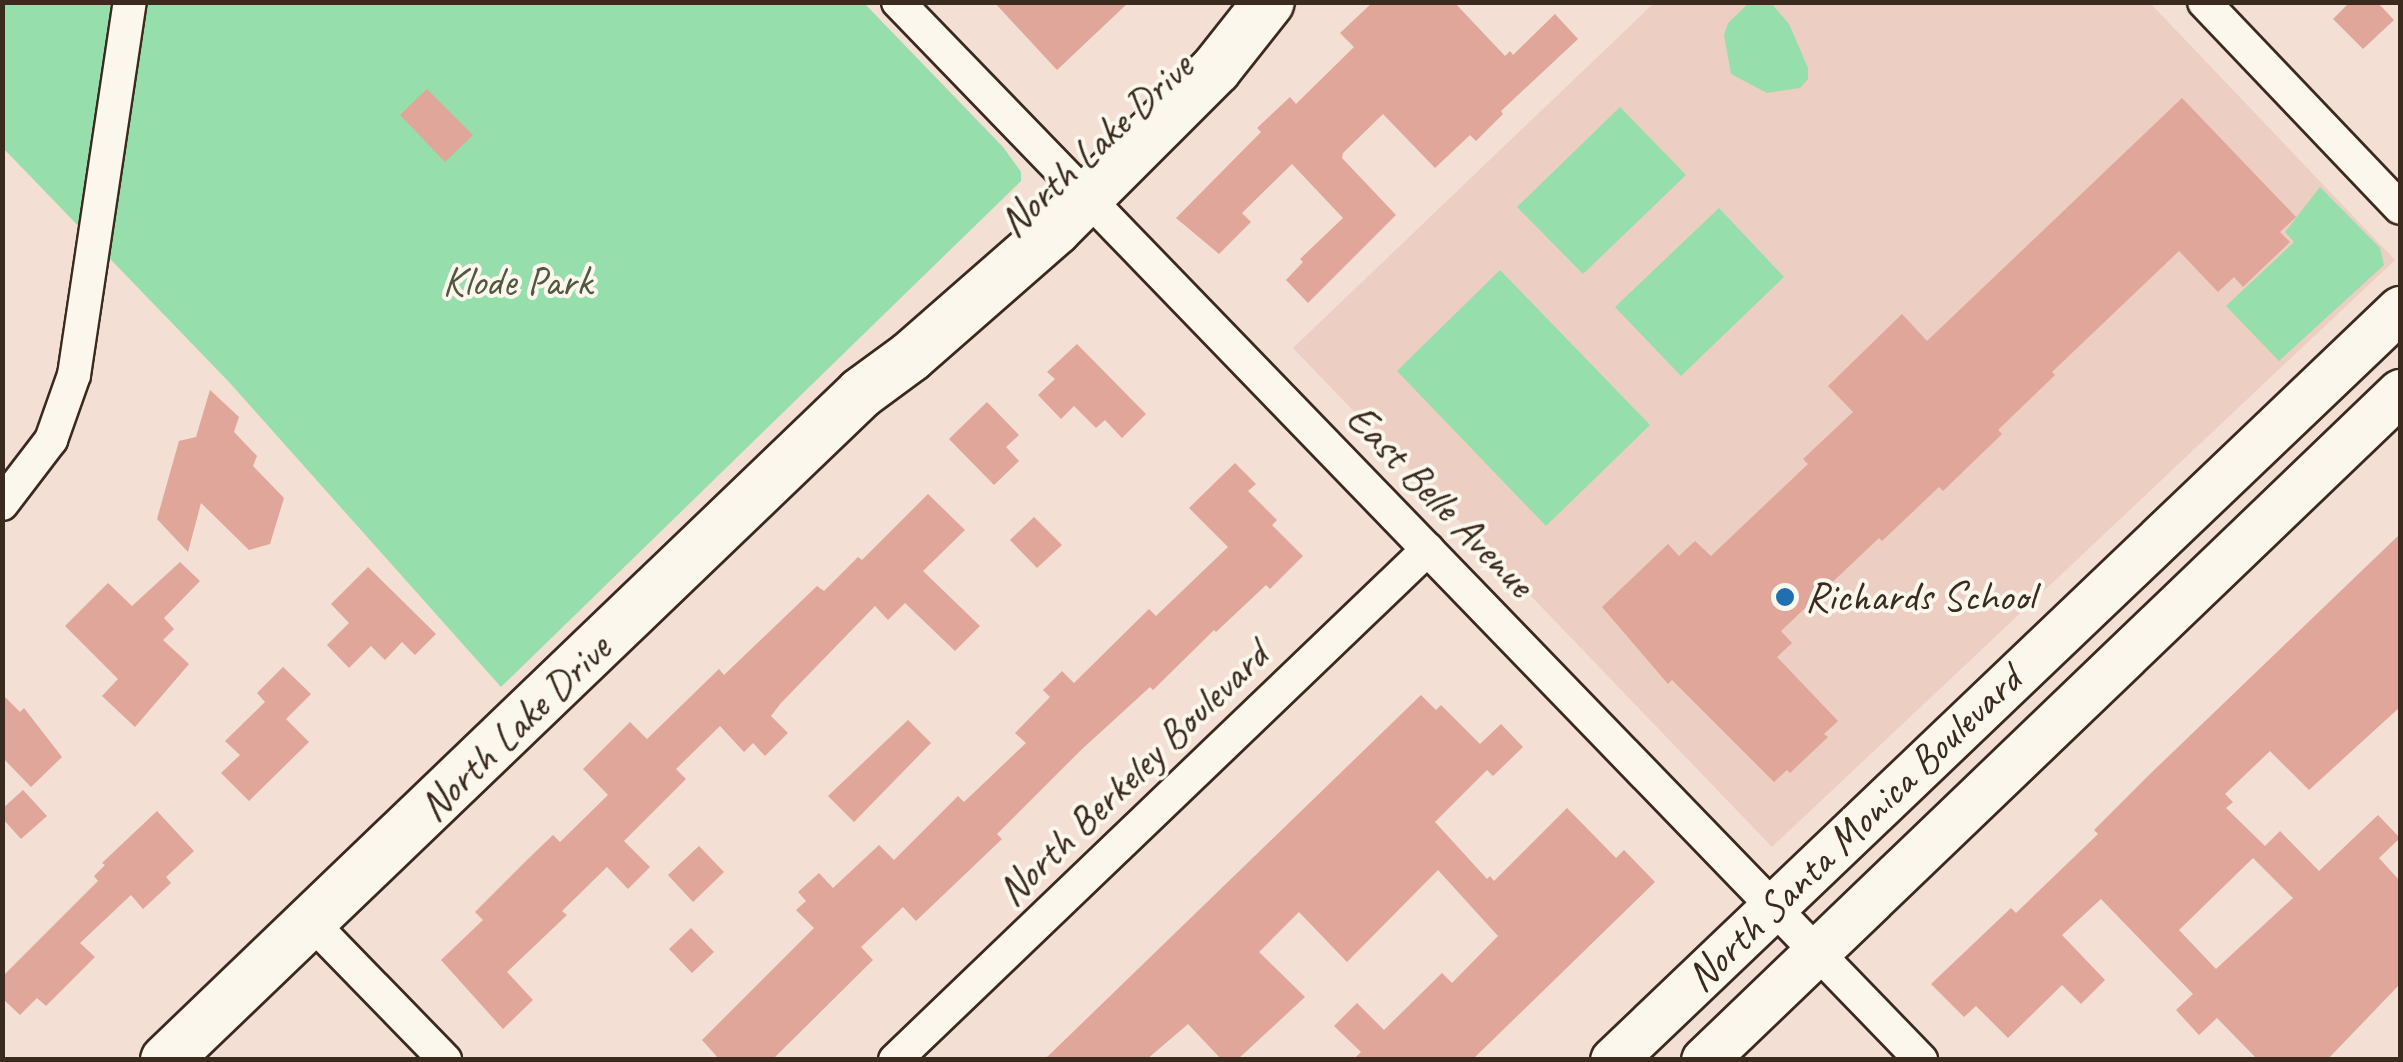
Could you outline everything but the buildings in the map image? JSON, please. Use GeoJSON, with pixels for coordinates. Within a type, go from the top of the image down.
{"type":"FeatureCollection","features":[{"type":"Feature","properties":{"kind":"main road","name":"North Lake Drive"},"geometry":{"type":"LineString","coordinates":[[166,1060],[861,394],[910,357],[1076,186],[1216,69],[1268,2]]}},
{"type":"Feature","properties":{"kind":"street"},"geometry":{"type":"LineString","coordinates":[[3,505],[51,440],[74,375],[130,2]]}},
{"type":"Feature","properties":{"kind":"street","name":"East Belle Avenue"},"geometry":{"type":"LineString","coordinates":[[898,2],[1921,1060]]}},
{"type":"Feature","properties":{"kind":"street"},"geometry":{"type":"LineString","coordinates":[[2204,2],[2400,208]]}},
{"type":"Feature","properties":{"kind":"street","name":"North Santa Monica Boulevard"},"geometry":{"type":"LineString","coordinates":[[1613,1060],[2400,310]]}},
{"type":"Feature","properties":{"kind":"street","name":"North Santa Monica Boulevard"},"geometry":{"type":"LineString","coordinates":[[1704,1060],[2400,392]]}},
{"type":"Feature","properties":{"kind":"street","name":"North Berkeley Boulevard"},"geometry":{"type":"LineString","coordinates":[[896,1060],[1428,549]]}},
{"type":"Feature","properties":{"kind":"street"},"geometry":{"type":"LineString","coordinates":[[312,923],[444,1060]]}},
{"type":"Feature","properties":{"kind":"shaded area","name":"Richards School"},"geometry":{"type":"Polygon","coordinates":[[[1654,3],[2150,3],[2395,260],[1772,847],[1293,348],[1654,3]]]}},
{"type":"Feature","properties":{"kind":"green space","name":"Klode Park"},"geometry":{"type":"Polygon","coordinates":[[[863,2],[1003,147],[1021,172],[1021,181],[501,687],[229,382],[3,148],[3,3],[863,2]]]}},
{"type":"Feature","properties":{"kind":"green space"},"geometry":{"type":"Polygon","coordinates":[[[1749,3],[1771,3],[1789,24],[1808,68],[1808,79],[1800,88],[1767,93],[1731,74],[1724,35],[1728,23],[1749,3]]]}},
{"type":"Feature","properties":{"kind":"green space"},"geometry":{"type":"Polygon","coordinates":[[[1620,107],[1686,175],[1583,274],[1517,207],[1620,107]]]}},
{"type":"Feature","properties":{"kind":"green space"},"geometry":{"type":"Polygon","coordinates":[[[2320,187],[2380,248],[2384,265],[2279,361],[2226,306],[2294,242],[2285,232],[2320,187]]]}},
{"type":"Feature","properties":{"kind":"green space"},"geometry":{"type":"Polygon","coordinates":[[[1719,208],[1784,277],[1681,376],[1615,307],[1719,208]]]}},
{"type":"Feature","properties":{"kind":"green space"},"geometry":{"type":"Polygon","coordinates":[[[1500,270],[1650,425],[1546,526],[1397,371],[1500,270]]]}},
{"type":"Feature","properties":{"kind":"place","name":"Richards School"},"geometry":{"type":"Point","coordinates":[1785,597]}}]}
